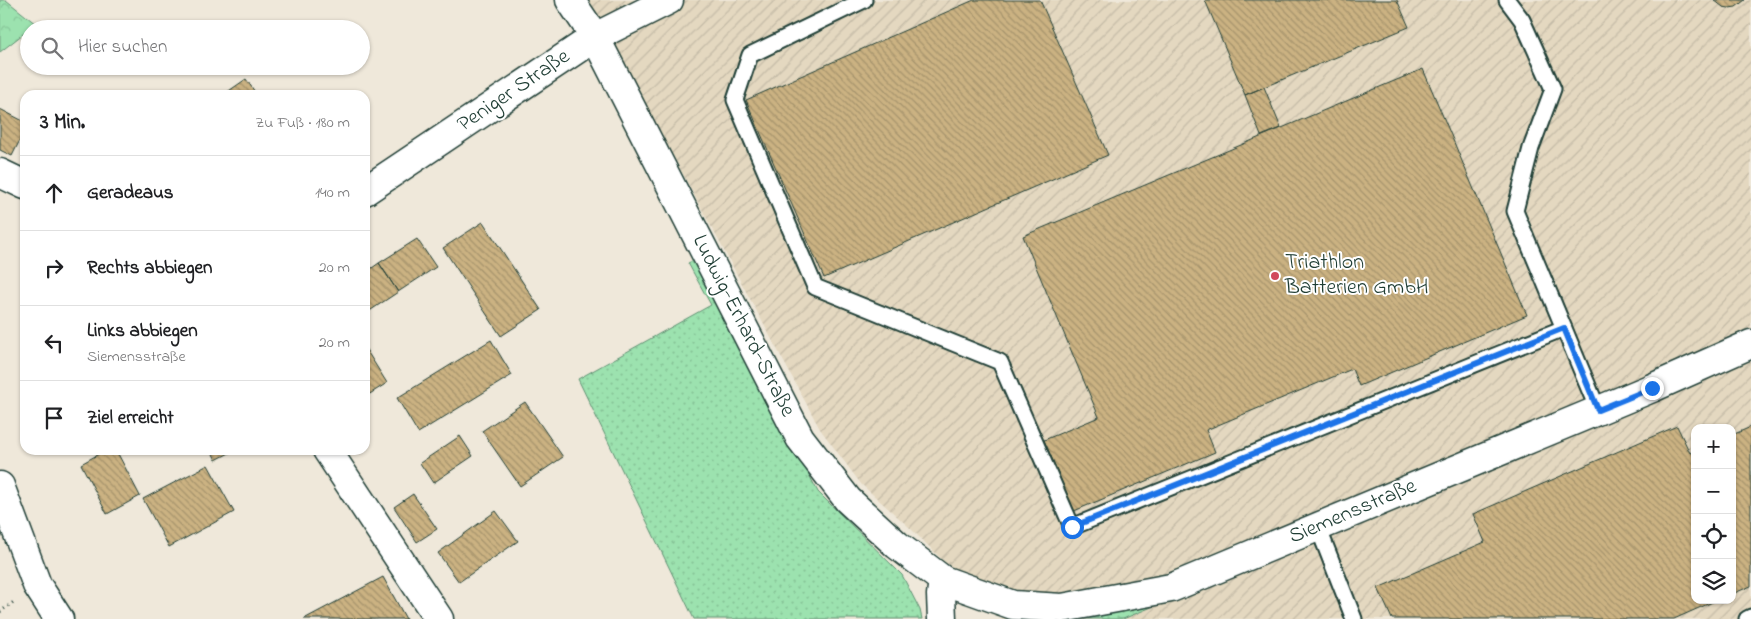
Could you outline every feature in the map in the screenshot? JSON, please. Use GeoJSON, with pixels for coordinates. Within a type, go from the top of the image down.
{"type":"FeatureCollection","features":[{"type":"Feature","properties":{"kind":"street","name":"Ludwig-Erhard-Straße"},"geometry":{"type":"LineString","coordinates":[[570,0],[595,37],[800,438],[848,500],[897,545],[943,580]]}},
{"type":"Feature","properties":{"kind":"street","name":"Peniger Straße"},"geometry":{"type":"LineString","coordinates":[[370,188],[595,37],[669,0]]}},
{"type":"Feature","properties":{"kind":"street"},"geometry":{"type":"LineString","coordinates":[[0,173],[20,183]]}},
{"type":"Feature","properties":{"kind":"street","name":"Siemensstraße"},"geometry":{"type":"LineString","coordinates":[[943,580],[1007,612],[1062,608],[1171,588],[1598,410],[1751,344]]}},
{"type":"Feature","properties":{"kind":"street"},"geometry":{"type":"LineString","coordinates":[[329,455],[439,619]]}},
{"type":"Feature","properties":{"kind":"street"},"geometry":{"type":"LineString","coordinates":[[0,486],[37,584],[59,619]]}},
{"type":"Feature","properties":{"kind":"street"},"geometry":{"type":"LineString","coordinates":[[942,619],[940,595],[943,580]]}},
{"type":"Feature","properties":{"kind":"lane"},"geometry":{"type":"LineString","coordinates":[[864,0],[750,54],[735,100],[815,287],[1000,362],[1072,527],[1564,328]]}},
{"type":"Feature","properties":{"kind":"lane"},"geometry":{"type":"LineString","coordinates":[[1507,0],[1522,20],[1553,89],[1531,148],[1515,211],[1598,410]]}},
{"type":"Feature","properties":{"kind":"lane"},"geometry":{"type":"LineString","coordinates":[[1318,527],[1354,619]]}},
{"type":"Feature","properties":{"kind":"lane"},"geometry":{"type":"LineString","coordinates":[[1747,619],[1751,618]]}},
{"type":"Feature","properties":{"kind":"shaded area"},"geometry":{"type":"Polygon","coordinates":[[[586,0],[1751,0],[1751,619],[1003,619],[910,528],[861,484],[820,429],[620,57],[586,0]]]}},
{"type":"Feature","properties":{"kind":"green space"},"geometry":{"type":"Polygon","coordinates":[[[0,0],[6,0],[31,20],[20,20],[20,36],[0,52],[0,0]]]}},
{"type":"Feature","properties":{"kind":"green space"},"geometry":{"type":"Polygon","coordinates":[[[696,259],[818,492],[902,575],[920,610],[922,619],[694,619],[578,379],[711,305],[688,263],[696,259]]]}},
{"type":"Feature","properties":{"kind":"green space"},"geometry":{"type":"Polygon","coordinates":[[[1166,601],[1123,619],[1063,619],[1130,610],[1166,601]]]}},
{"type":"Feature","properties":{"kind":"building"},"geometry":{"type":"Polygon","coordinates":[[[974,0],[1040,0],[1108,155],[824,278],[746,100],[974,0]]]}},
{"type":"Feature","properties":{"kind":"building"},"geometry":{"type":"Polygon","coordinates":[[[1205,0],[1397,0],[1409,27],[1245,95],[1205,0]]]}},
{"type":"Feature","properties":{"kind":"building"},"geometry":{"type":"Polygon","coordinates":[[[1714,0],[1745,0],[1736,7],[1729,8],[1723,7],[1714,0]]]}},
{"type":"Feature","properties":{"kind":"building","name":"Triathlon Batterien GmbH"},"geometry":{"type":"Polygon","coordinates":[[[1423,69],[1527,315],[1359,386],[1352,369],[1206,430],[1215,452],[1074,511],[1044,440],[1099,417],[1023,236],[1423,69]]]}},
{"type":"Feature","properties":{"kind":"building"},"geometry":{"type":"Polygon","coordinates":[[[246,79],[254,90],[230,90],[246,79]]]}},
{"type":"Feature","properties":{"kind":"building"},"geometry":{"type":"Polygon","coordinates":[[[1264,87],[1281,128],[1261,136],[1245,95],[1264,87]]]}},
{"type":"Feature","properties":{"kind":"building"},"geometry":{"type":"Polygon","coordinates":[[[0,109],[20,119],[20,140],[12,156],[0,150],[0,109]]]}},
{"type":"Feature","properties":{"kind":"building"},"geometry":{"type":"Polygon","coordinates":[[[483,222],[541,310],[501,336],[443,248],[483,222]]]}},
{"type":"Feature","properties":{"kind":"building"},"geometry":{"type":"Polygon","coordinates":[[[417,239],[436,267],[398,292],[379,263],[417,239]]]}},
{"type":"Feature","properties":{"kind":"building"},"geometry":{"type":"Polygon","coordinates":[[[379,263],[398,292],[370,311],[370,269],[379,263]]]}},
{"type":"Feature","properties":{"kind":"building"},"geometry":{"type":"Polygon","coordinates":[[[491,340],[512,375],[418,433],[397,398],[491,340]]]}},
{"type":"Feature","properties":{"kind":"building"},"geometry":{"type":"Polygon","coordinates":[[[370,356],[387,383],[370,394],[370,356]]]}},
{"type":"Feature","properties":{"kind":"building"},"geometry":{"type":"Polygon","coordinates":[[[525,402],[563,457],[520,486],[482,431],[525,402]]]}},
{"type":"Feature","properties":{"kind":"building"},"geometry":{"type":"Polygon","coordinates":[[[1677,426],[1691,453],[1691,604],[1708,604],[1674,619],[1392,619],[1378,588],[1485,542],[1473,514],[1677,426]]]}},
{"type":"Feature","properties":{"kind":"building"},"geometry":{"type":"Polygon","coordinates":[[[1751,427],[1751,586],[1736,592],[1736,469],[1736,433],[1751,427]]]}},
{"type":"Feature","properties":{"kind":"building"},"geometry":{"type":"Polygon","coordinates":[[[460,436],[473,456],[433,483],[420,463],[460,436]]]}},
{"type":"Feature","properties":{"kind":"building"},"geometry":{"type":"Polygon","coordinates":[[[97,455],[119,455],[140,496],[107,514],[81,464],[97,455]]]}},
{"type":"Feature","properties":{"kind":"building"},"geometry":{"type":"Polygon","coordinates":[[[214,455],[226,455],[216,460],[214,455]]]}},
{"type":"Feature","properties":{"kind":"building"},"geometry":{"type":"Polygon","coordinates":[[[208,465],[234,512],[169,547],[143,499],[208,465]]]}},
{"type":"Feature","properties":{"kind":"building"},"geometry":{"type":"Polygon","coordinates":[[[413,494],[437,529],[417,542],[394,507],[413,494]]]}},
{"type":"Feature","properties":{"kind":"building"},"geometry":{"type":"Polygon","coordinates":[[[496,511],[518,541],[459,582],[438,553],[496,511]]]}},
{"type":"Feature","properties":{"kind":"building"},"geometry":{"type":"Polygon","coordinates":[[[383,577],[406,619],[304,619],[383,577]]]}},
{"type":"Feature","properties":{"kind":"place","name":"Triathlon Batterien GmbH"},"geometry":{"type":"Point","coordinates":[1275,276]}},
{"type":"Feature","properties":{"kind":"route"},"geometry":{"type":"LineString","coordinates":[[1072,527],[1564,328],[1598,410],[1652,388]]}}]}
